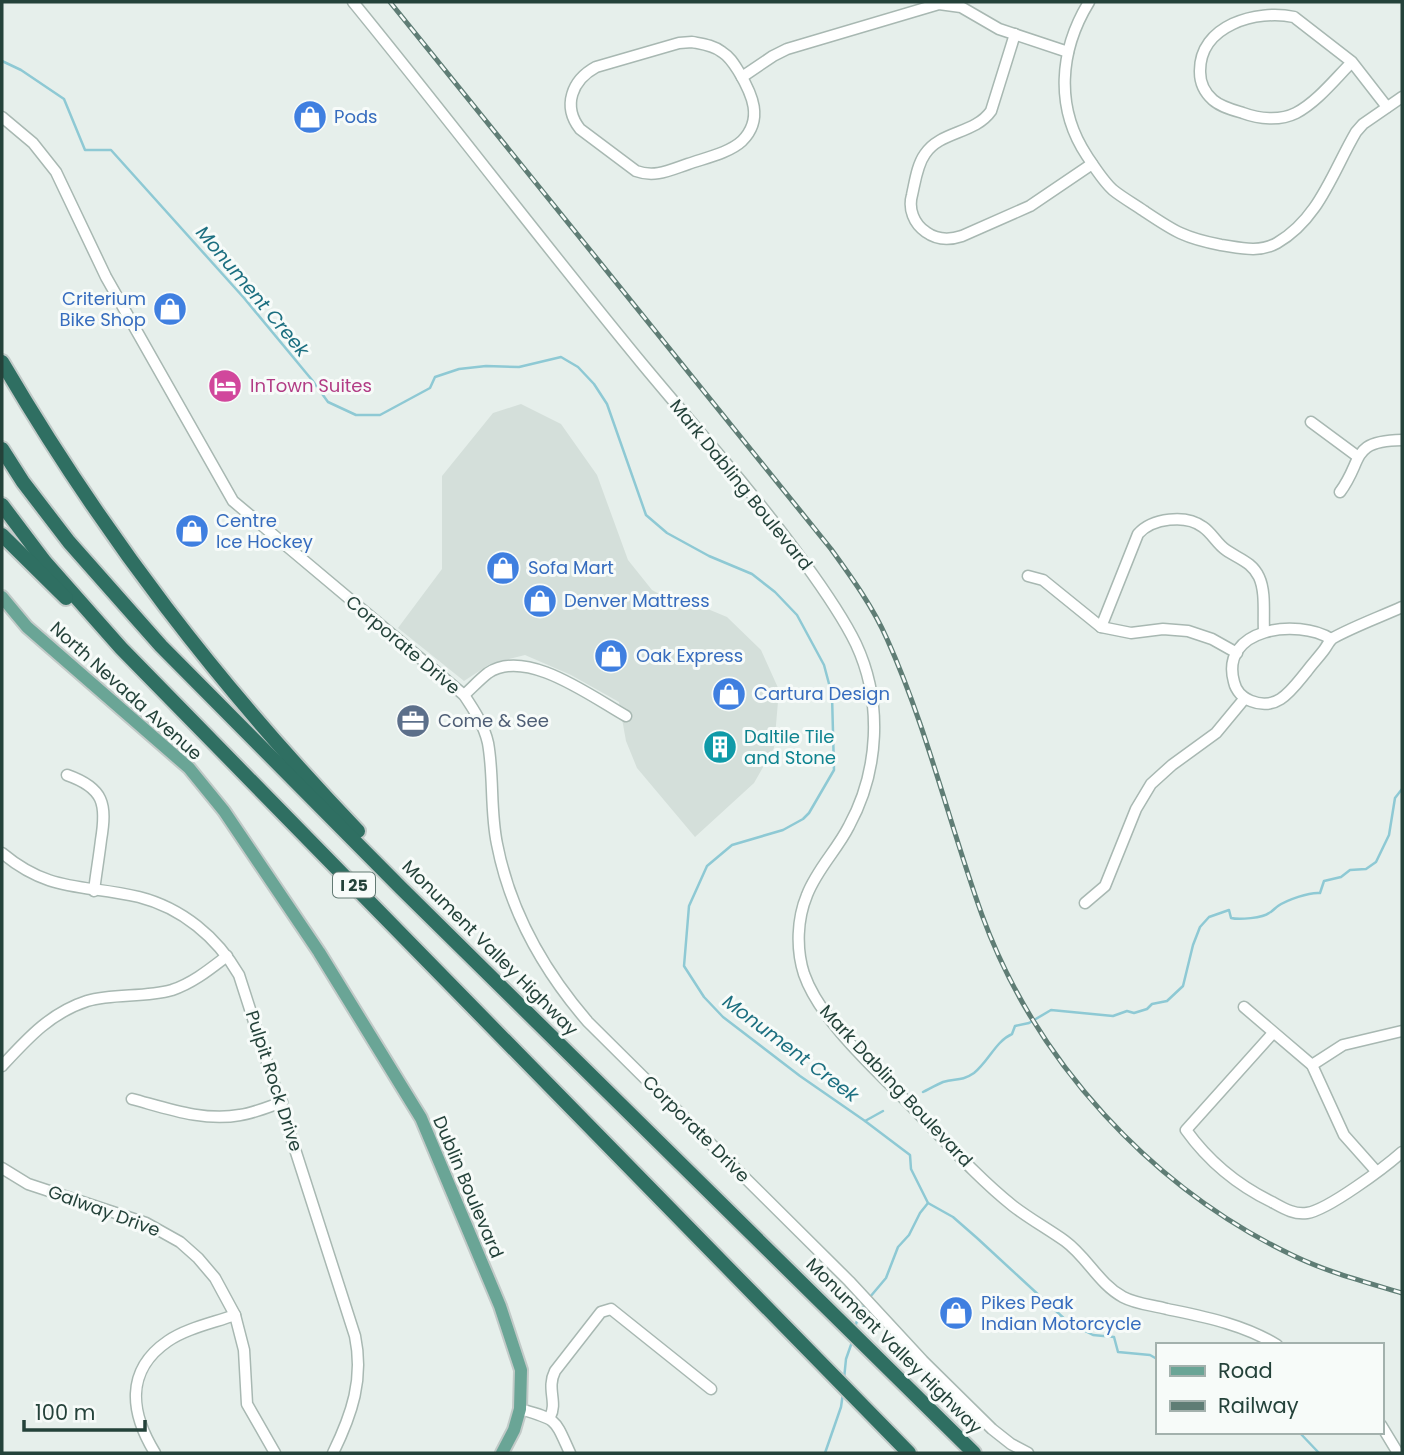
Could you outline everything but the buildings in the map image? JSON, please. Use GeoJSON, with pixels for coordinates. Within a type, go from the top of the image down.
{"type":"FeatureCollection","features":[{"type":"Feature","properties":{"kind":"highway"},"geometry":{"type":"LineString","coordinates":[[2,362],[74,479],[127,558],[238,700],[291,761],[380,855],[401,888]]}},
{"type":"Feature","properties":{"kind":"highway","name":"Monument Valley Highway"},"geometry":{"type":"LineString","coordinates":[[2,449],[23,482],[69,542],[128,610],[401,888],[976,1453]]}},
{"type":"Feature","properties":{"kind":"highway","name":"I 25"},"geometry":{"type":"LineString","coordinates":[[2,505],[45,562],[143,671],[909,1453]]}},
{"type":"Feature","properties":{"kind":"highway"},"geometry":{"type":"LineString","coordinates":[[2,535],[143,671]]}},
{"type":"Feature","properties":{"kind":"main road","name":"North Nevada Avenue"},"geometry":{"type":"LineString","coordinates":[[2,597],[27,627],[189,768],[224,811],[319,952]]}},
{"type":"Feature","properties":{"kind":"main road","name":"Dublin Boulevard"},"geometry":{"type":"LineString","coordinates":[[319,952],[421,1118],[500,1306],[521,1370],[520,1409],[514,1430],[502,1453]]}},
{"type":"Feature","properties":{"kind":"street","name":"Mark Dabling Boulevard"},"geometry":{"type":"LineString","coordinates":[[353,2],[636,356],[780,529],[836,609],[857,645],[868,676],[874,749],[866,789],[859,806],[807,894],[801,915],[799,951],[803,972],[819,1004],[842,1033],[966,1163],[1014,1206],[1075,1250],[1111,1289],[1131,1300],[1237,1326],[1273,1343]]}},
{"type":"Feature","properties":{"kind":"street"},"geometry":{"type":"LineString","coordinates":[[1089,2],[1068,52],[1063,79],[1067,112],[1076,141],[1112,189],[1182,236],[1245,249],[1265,248],[1279,242],[1306,219],[1322,196],[1356,132],[1363,124],[1402,97]]}},
{"type":"Feature","properties":{"kind":"street"},"geometry":{"type":"LineString","coordinates":[[742,77],[787,49],[939,4],[961,7],[999,29],[1068,52]]}},
{"type":"Feature","properties":{"kind":"street"},"geometry":{"type":"LineString","coordinates":[[1352,62],[1309,104],[1295,114],[1281,118],[1252,116],[1222,106],[1201,83],[1200,60],[1206,47],[1224,29],[1249,17],[1260,15],[1294,17],[1352,62],[1387,107]]}},
{"type":"Feature","properties":{"kind":"street"},"geometry":{"type":"LineString","coordinates":[[1015,34],[991,111],[986,118],[977,125],[938,142],[924,155],[910,202],[916,223],[923,231],[933,236],[953,239],[962,236],[1030,206],[1092,163]]}},
{"type":"Feature","properties":{"kind":"street"},"geometry":{"type":"LineString","coordinates":[[692,42],[717,48],[731,60],[742,77],[754,103],[752,124],[747,135],[733,148],[662,173],[645,174],[636,171],[580,129],[573,120],[572,91],[585,73],[596,67],[679,43],[692,42]]}},
{"type":"Feature","properties":{"kind":"street","name":"Corporate Drive"},"geometry":{"type":"LineString","coordinates":[[2,117],[33,142],[56,172],[106,277],[233,501],[464,695],[482,726],[488,743],[497,843],[506,879],[535,948],[564,994],[588,1022],[849,1281],[992,1429],[1028,1453]]}},
{"type":"Feature","properties":{"kind":"street"},"geometry":{"type":"LineString","coordinates":[[1311,422],[1357,456]]}},
{"type":"Feature","properties":{"kind":"street"},"geometry":{"type":"LineString","coordinates":[[1340,492],[1351,477],[1357,456],[1374,444],[1402,440]]}},
{"type":"Feature","properties":{"kind":"street"},"geometry":{"type":"LineString","coordinates":[[1101,627],[1138,534],[1147,526],[1165,520],[1199,524],[1220,546],[1251,565],[1262,587],[1264,631]]}},
{"type":"Feature","properties":{"kind":"street"},"geometry":{"type":"LineString","coordinates":[[1028,576],[1043,580],[1101,627],[1131,633],[1163,629],[1188,631],[1212,639],[1237,653]]}},
{"type":"Feature","properties":{"kind":"street"},"geometry":{"type":"LineString","coordinates":[[1331,639],[1309,629],[1264,631],[1249,640],[1237,653],[1232,673],[1235,686],[1244,698],[1263,705],[1284,699],[1331,639],[1402,607]]}},
{"type":"Feature","properties":{"kind":"street"},"geometry":{"type":"LineString","coordinates":[[464,695],[489,672],[506,666],[528,665],[546,671],[626,716]]}},
{"type":"Feature","properties":{"kind":"street"},"geometry":{"type":"LineString","coordinates":[[1084,903],[1105,886],[1136,809],[1151,784],[1216,733],[1244,698]]}},
{"type":"Feature","properties":{"kind":"street"},"geometry":{"type":"LineString","coordinates":[[67,775],[84,781],[93,788],[99,794],[104,809],[94,891]]}},
{"type":"Feature","properties":{"kind":"street","name":"Pulpit Rock Drive"},"geometry":{"type":"LineString","coordinates":[[4,859],[44,880],[64,886],[137,897],[170,909],[195,924],[227,956],[243,984],[358,1348],[357,1392],[333,1453]]}},
{"type":"Feature","properties":{"kind":"street"},"geometry":{"type":"LineString","coordinates":[[2,1066],[34,1032],[72,1007],[98,998],[171,990],[194,980],[227,956]]}},
{"type":"Feature","properties":{"kind":"street"},"geometry":{"type":"LineString","coordinates":[[1244,1007],[1312,1065],[1344,1135],[1376,1171]]}},
{"type":"Feature","properties":{"kind":"street"},"geometry":{"type":"LineString","coordinates":[[1312,1065],[1343,1045],[1402,1031]]}},
{"type":"Feature","properties":{"kind":"street"},"geometry":{"type":"LineString","coordinates":[[1273,1033],[1186,1130],[1199,1148],[1235,1181],[1291,1212],[1311,1213],[1402,1152]]}},
{"type":"Feature","properties":{"kind":"street"},"geometry":{"type":"LineString","coordinates":[[132,1099],[210,1116],[239,1116],[282,1102]]}},
{"type":"Feature","properties":{"kind":"street","name":"Galway Drive"},"geometry":{"type":"LineString","coordinates":[[2,1168],[28,1184],[146,1223],[180,1242],[215,1278],[235,1315],[244,1350],[247,1404],[275,1453]]}},
{"type":"Feature","properties":{"kind":"street"},"geometry":{"type":"LineString","coordinates":[[550,1417],[555,1408],[550,1381],[555,1371],[601,1312],[611,1309],[711,1389]]}},
{"type":"Feature","properties":{"kind":"street"},"geometry":{"type":"LineString","coordinates":[[155,1453],[142,1433],[136,1408],[137,1386],[147,1364],[169,1340],[235,1315]]}},
{"type":"Feature","properties":{"kind":"street"},"geometry":{"type":"LineString","coordinates":[[520,1409],[550,1417],[558,1427],[570,1453]]}},
{"type":"Feature","properties":{"kind":"street"},"geometry":{"type":"LineString","coordinates":[[1383,1427],[1398,1453]]}},
{"type":"Feature","properties":{"kind":"shaded area"},"geometry":{"type":"Polygon","coordinates":[[[521,404],[561,424],[597,475],[628,560],[652,590],[665,597],[698,605],[727,617],[761,650],[779,690],[774,748],[754,783],[695,837],[637,768],[626,741],[619,702],[571,675],[525,655],[490,664],[464,681],[398,628],[442,569],[442,476],[493,413],[521,404]]]}},
{"type":"Feature","properties":{"kind":"waterway","name":"Monument Creek"},"geometry":{"type":"LineString","coordinates":[[2,61],[21,70],[64,99],[85,150],[111,150],[244,298],[328,402],[356,415],[380,415],[430,388],[435,377],[459,369],[519,367],[561,357],[578,367],[594,384],[607,404],[646,515],[667,533],[709,556],[752,574],[775,592],[797,615],[824,665],[832,695],[834,770],[803,819],[783,830],[732,845],[707,866],[689,906],[684,966],[704,997],[723,1017],[910,1155],[911,1169],[928,1203],[953,1217],[1069,1323],[1093,1335],[1114,1337],[1118,1352],[1150,1355],[1156,1358]]}},
{"type":"Feature","properties":{"kind":"waterway"},"geometry":{"type":"LineString","coordinates":[[923,1092],[943,1082],[962,1079],[974,1073],[1001,1042],[1012,1034],[1015,1026],[1029,1023],[1051,1010],[1113,1016],[1127,1011],[1134,1013],[1147,1009],[1152,1004],[1167,1001],[1183,986],[1193,945],[1200,927],[1209,917],[1229,910],[1231,918],[1262,916],[1292,899],[1320,893],[1324,881],[1341,877],[1350,870],[1366,869],[1376,862],[1389,835],[1395,798],[1402,789]]}},
{"type":"Feature","properties":{"kind":"waterway"},"geometry":{"type":"LineString","coordinates":[[865,1121],[883,1111]]}},
{"type":"Feature","properties":{"kind":"waterway"},"geometry":{"type":"LineString","coordinates":[[870,1297],[886,1278],[898,1247],[909,1235],[928,1203]]}},
{"type":"Feature","properties":{"kind":"waterway"},"geometry":{"type":"LineString","coordinates":[[855,1328],[859,1313],[866,1303]]}},
{"type":"Feature","properties":{"kind":"waterway"},"geometry":{"type":"LineString","coordinates":[[844,1379],[846,1359],[852,1342]]}},
{"type":"Feature","properties":{"kind":"waterway"},"geometry":{"type":"LineString","coordinates":[[825,1453],[841,1407],[843,1393]]}},
{"type":"Feature","properties":{"kind":"waterway","name":"Monument Creek"},"geometry":{"type":"LineString","coordinates":[[1301,1434],[1319,1453]]}},
{"type":"Feature","properties":{"kind":"railway"},"geometry":{"type":"LineString","coordinates":[[390,2],[831,549],[862,593],[881,627],[914,707],[982,915],[1005,969],[1033,1020],[1066,1069],[1104,1115],[1146,1156],[1192,1194],[1241,1227],[1305,1261],[1402,1293]]}},
{"type":"Feature","properties":{"kind":"place","name":"Pods"},"geometry":{"type":"Point","coordinates":[310,117]}},
{"type":"Feature","properties":{"kind":"place","name":"Criterium Bike Shop"},"geometry":{"type":"Point","coordinates":[170,309]}},
{"type":"Feature","properties":{"kind":"place","name":"InTown Suites"},"geometry":{"type":"Point","coordinates":[225,386]}},
{"type":"Feature","properties":{"kind":"place","name":"Centre Ice Hockey"},"geometry":{"type":"Point","coordinates":[192,531]}},
{"type":"Feature","properties":{"kind":"place","name":"Sofa Mart"},"geometry":{"type":"Point","coordinates":[503,568]}},
{"type":"Feature","properties":{"kind":"place","name":"Denver Mattress"},"geometry":{"type":"Point","coordinates":[540,601]}},
{"type":"Feature","properties":{"kind":"place","name":"Oak Express"},"geometry":{"type":"Point","coordinates":[611,656]}},
{"type":"Feature","properties":{"kind":"place","name":"Cartura Design"},"geometry":{"type":"Point","coordinates":[729,694]}},
{"type":"Feature","properties":{"kind":"place","name":"Come & See"},"geometry":{"type":"Point","coordinates":[413,721]}},
{"type":"Feature","properties":{"kind":"place","name":"Daltile Tile and Stone"},"geometry":{"type":"Point","coordinates":[720,747]}},
{"type":"Feature","properties":{"kind":"place","name":"Pikes Peak Indian Motorcycle"},"geometry":{"type":"Point","coordinates":[956,1313]}}]}
